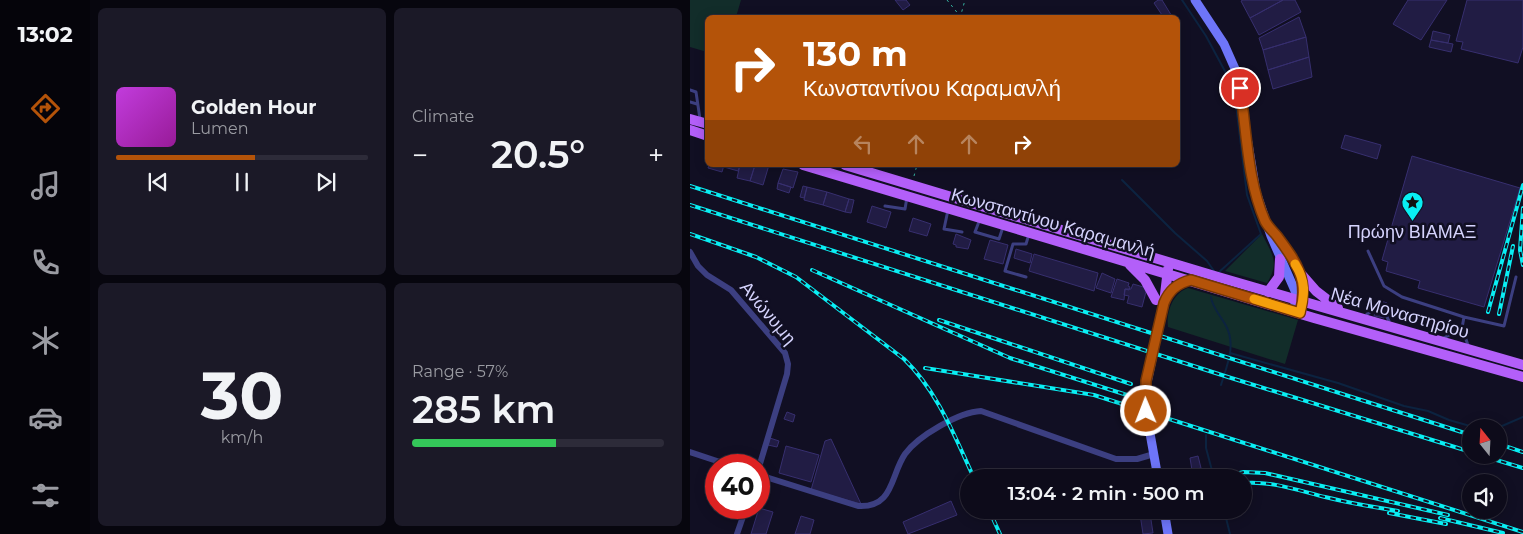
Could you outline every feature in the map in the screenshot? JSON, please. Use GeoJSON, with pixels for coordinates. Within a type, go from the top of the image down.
{"type":"FeatureCollection","features":[{"type":"Feature","properties":{"kind":"main road"},"geometry":{"type":"LineString","coordinates":[[1196,0],[1224,44],[1236,71],[1255,187],[1280,259],[1300,301]]}},
{"type":"Feature","properties":{"kind":"main road"},"geometry":{"type":"LineString","coordinates":[[691,133],[705,135]]}},
{"type":"Feature","properties":{"kind":"main road","name":"Κωνσταντίνου Καραμανλή"},"geometry":{"type":"LineString","coordinates":[[810,167],[1029,234],[1297,312]]}},
{"type":"Feature","properties":{"kind":"main road","name":"Κωνσταντίνου Καραμανλή"},"geometry":{"type":"LineString","coordinates":[[852,167],[1268,292]]}},
{"type":"Feature","properties":{"kind":"main road"},"geometry":{"type":"LineString","coordinates":[[1266,223],[1302,275],[1319,294],[1350,315]]}},
{"type":"Feature","properties":{"kind":"main road"},"geometry":{"type":"LineString","coordinates":[[1268,292],[1279,277],[1280,259]]}},
{"type":"Feature","properties":{"kind":"main road"},"geometry":{"type":"LineString","coordinates":[[1123,260],[1145,280],[1160,302]]}},
{"type":"Feature","properties":{"kind":"main road"},"geometry":{"type":"LineString","coordinates":[[1156,469],[1145,392],[1159,325],[1163,272],[1166,260]]}},
{"type":"Feature","properties":{"kind":"main road"},"geometry":{"type":"LineString","coordinates":[[1297,312],[1305,289],[1302,275]]}},
{"type":"Feature","properties":{"kind":"main road"},"geometry":{"type":"LineString","coordinates":[[1160,302],[1174,287],[1191,280]]}},
{"type":"Feature","properties":{"kind":"main road","name":"Νέα Μοναστηρίου"},"geometry":{"type":"LineString","coordinates":[[1268,292],[1523,365]]}},
{"type":"Feature","properties":{"kind":"main road","name":"Νέα Μοναστηρίου"},"geometry":{"type":"LineString","coordinates":[[1297,312],[1523,377]]}},
{"type":"Feature","properties":{"kind":"main road"},"geometry":{"type":"LineString","coordinates":[[1166,519],[1168,534]]}},
{"type":"Feature","properties":{"kind":"street","name":"Ανώνυμη"},"geometry":{"type":"LineString","coordinates":[[690,252],[698,266],[707,275],[731,290],[785,353],[788,364],[787,374],[763,454]]}},
{"type":"Feature","properties":{"kind":"street"},"geometry":{"type":"LineString","coordinates":[[770,478],[858,506],[873,505],[878,503],[890,490],[900,464],[916,443],[969,412],[981,412],[1116,459],[1136,458],[1154,454]]}},
{"type":"Feature","properties":{"kind":"street"},"geometry":{"type":"LineString","coordinates":[[690,452],[705,457]]}},
{"type":"Feature","properties":{"kind":"street"},"geometry":{"type":"LineString","coordinates":[[737,534],[742,519]]}},
{"type":"Feature","properties":{"kind":"lane"},"geometry":{"type":"LineString","coordinates":[[690,90],[696,92],[699,121]]}},
{"type":"Feature","properties":{"kind":"lane"},"geometry":{"type":"LineString","coordinates":[[690,102],[698,104]]}},
{"type":"Feature","properties":{"kind":"lane"},"geometry":{"type":"LineString","coordinates":[[885,206],[905,210],[907,197]]}},
{"type":"Feature","properties":{"kind":"lane"},"geometry":{"type":"LineString","coordinates":[[948,209],[944,229],[962,232]]}},
{"type":"Feature","properties":{"kind":"lane"},"geometry":{"type":"LineString","coordinates":[[1026,277],[1005,271],[1013,244],[1026,244],[1029,234]]}},
{"type":"Feature","properties":{"kind":"lane"},"geometry":{"type":"LineString","coordinates":[[1368,251],[1384,286],[1402,298],[1464,317],[1504,326],[1516,277]]}},
{"type":"Feature","properties":{"kind":"lane"},"geometry":{"type":"LineString","coordinates":[[1367,314],[1372,311],[1386,315],[1389,320]]}},
{"type":"Feature","properties":{"kind":"lane"},"geometry":{"type":"LineString","coordinates":[[1464,317],[1462,328],[1470,351]]}},
{"type":"Feature","properties":{"kind":"lane"},"geometry":{"type":"LineString","coordinates":[[1438,342],[1462,328]]}},
{"type":"Feature","properties":{"kind":"path"},"geometry":{"type":"LineString","coordinates":[[947,0],[958,15]]}},
{"type":"Feature","properties":{"kind":"path"},"geometry":{"type":"LineString","coordinates":[[961,15],[965,0]]}},
{"type":"Feature","properties":{"kind":"path"},"geometry":{"type":"LineString","coordinates":[[909,184],[917,167]]}},
{"type":"Feature","properties":{"kind":"green space"},"geometry":{"type":"Polygon","coordinates":[[[690,0],[741,0],[737,15],[705,15],[705,51],[690,47],[690,0]]]}},
{"type":"Feature","properties":{"kind":"green space"},"geometry":{"type":"Polygon","coordinates":[[[1262,234],[1274,264],[1267,283],[1225,271],[1262,234]]]}},
{"type":"Feature","properties":{"kind":"green space"},"geometry":{"type":"Polygon","coordinates":[[[1188,288],[1298,320],[1285,364],[1168,327],[1169,309],[1178,294],[1188,288]]]}},
{"type":"Feature","properties":{"kind":"building"},"geometry":{"type":"Polygon","coordinates":[[[895,0],[906,0],[910,5],[903,10],[895,0]]]}},
{"type":"Feature","properties":{"kind":"building"},"geometry":{"type":"Polygon","coordinates":[[[1162,0],[1171,15],[1162,15],[1154,3],[1162,0]]]}},
{"type":"Feature","properties":{"kind":"building"},"geometry":{"type":"Polygon","coordinates":[[[1283,0],[1250,18],[1241,1],[1283,0]]]}},
{"type":"Feature","properties":{"kind":"building"},"geometry":{"type":"Polygon","coordinates":[[[1283,0],[1295,0],[1301,12],[1259,35],[1250,18],[1283,0]]]}},
{"type":"Feature","properties":{"kind":"building"},"geometry":{"type":"Polygon","coordinates":[[[1408,0],[1447,0],[1421,40],[1393,24],[1408,0]]]}},
{"type":"Feature","properties":{"kind":"building"},"geometry":{"type":"Polygon","coordinates":[[[1467,0],[1523,0],[1523,47],[1518,63],[1461,49],[1463,42],[1456,41],[1467,0]]]}},
{"type":"Feature","properties":{"kind":"building"},"geometry":{"type":"Polygon","coordinates":[[[1299,17],[1306,37],[1263,50],[1259,38],[1299,17]]]}},
{"type":"Feature","properties":{"kind":"building"},"geometry":{"type":"Polygon","coordinates":[[[1433,31],[1450,35],[1448,43],[1431,40],[1433,31]]]}},
{"type":"Feature","properties":{"kind":"building"},"geometry":{"type":"Polygon","coordinates":[[[1306,37],[1309,57],[1268,70],[1263,50],[1306,37]]]}},
{"type":"Feature","properties":{"kind":"building"},"geometry":{"type":"Polygon","coordinates":[[[1431,40],[1453,44],[1451,52],[1429,47],[1431,40]]]}},
{"type":"Feature","properties":{"kind":"building"},"geometry":{"type":"Polygon","coordinates":[[[1309,57],[1312,77],[1273,89],[1268,70],[1309,57]]]}},
{"type":"Feature","properties":{"kind":"building"},"geometry":{"type":"Polygon","coordinates":[[[1345,135],[1381,145],[1377,159],[1341,148],[1345,135]]]}},
{"type":"Feature","properties":{"kind":"building"},"geometry":{"type":"Polygon","coordinates":[[[1412,156],[1520,188],[1484,307],[1418,288],[1420,281],[1386,271],[1388,262],[1382,260],[1412,156]]]}},
{"type":"Feature","properties":{"kind":"building"},"geometry":{"type":"Polygon","coordinates":[[[708,167],[723,167],[722,172],[708,167]]]}},
{"type":"Feature","properties":{"kind":"building"},"geometry":{"type":"Polygon","coordinates":[[[724,167],[739,167],[738,171],[724,167]]]}},
{"type":"Feature","properties":{"kind":"building"},"geometry":{"type":"Polygon","coordinates":[[[740,167],[754,167],[750,181],[737,178],[740,167]]]}},
{"type":"Feature","properties":{"kind":"building"},"geometry":{"type":"Polygon","coordinates":[[[754,167],[768,167],[763,185],[750,181],[754,167]]]}},
{"type":"Feature","properties":{"kind":"building"},"geometry":{"type":"Polygon","coordinates":[[[783,169],[798,172],[793,188],[778,183],[783,169]]]}},
{"type":"Feature","properties":{"kind":"building"},"geometry":{"type":"Polygon","coordinates":[[[778,183],[791,187],[789,193],[777,189],[778,183]]]}},
{"type":"Feature","properties":{"kind":"building"},"geometry":{"type":"Polygon","coordinates":[[[803,186],[807,187],[804,198],[800,197],[803,186]]]}},
{"type":"Feature","properties":{"kind":"building"},"geometry":{"type":"Polygon","coordinates":[[[807,187],[827,192],[823,205],[804,200],[807,187]]]}},
{"type":"Feature","properties":{"kind":"building"},"geometry":{"type":"Polygon","coordinates":[[[827,192],[849,199],[845,212],[823,205],[827,192]]]}},
{"type":"Feature","properties":{"kind":"building"},"geometry":{"type":"Polygon","coordinates":[[[849,199],[854,200],[851,213],[845,212],[849,199]]]}},
{"type":"Feature","properties":{"kind":"building"},"geometry":{"type":"Polygon","coordinates":[[[872,206],[891,212],[886,228],[867,222],[872,206]]]}},
{"type":"Feature","properties":{"kind":"building"},"geometry":{"type":"Polygon","coordinates":[[[913,218],[931,224],[927,236],[909,231],[913,218]]]}},
{"type":"Feature","properties":{"kind":"building"},"geometry":{"type":"Polygon","coordinates":[[[956,234],[971,240],[968,249],[956,247],[953,244],[956,234]]]}},
{"type":"Feature","properties":{"kind":"building"},"geometry":{"type":"Polygon","coordinates":[[[990,240],[1008,245],[1003,264],[984,259],[990,240]]]}},
{"type":"Feature","properties":{"kind":"building"},"geometry":{"type":"Polygon","coordinates":[[[1016,249],[1032,254],[1030,263],[1014,258],[1016,249]]]}},
{"type":"Feature","properties":{"kind":"building"},"geometry":{"type":"Polygon","coordinates":[[[1034,254],[1098,273],[1094,291],[1029,271],[1034,254]]]}},
{"type":"Feature","properties":{"kind":"building"},"geometry":{"type":"Polygon","coordinates":[[[1102,273],[1115,279],[1111,293],[1096,288],[1102,273]]]}},
{"type":"Feature","properties":{"kind":"building"},"geometry":{"type":"Polygon","coordinates":[[[1117,279],[1129,283],[1129,290],[1125,289],[1124,300],[1111,297],[1117,279]]]}},
{"type":"Feature","properties":{"kind":"building"},"geometry":{"type":"Polygon","coordinates":[[[1133,284],[1147,288],[1142,307],[1127,303],[1129,296],[1124,295],[1125,289],[1131,289],[1133,284]]]}},
{"type":"Feature","properties":{"kind":"building"},"geometry":{"type":"Polygon","coordinates":[[[1378,300],[1387,303],[1385,309],[1376,307],[1378,300]]]}},
{"type":"Feature","properties":{"kind":"building"},"geometry":{"type":"Polygon","coordinates":[[[1376,308],[1386,310],[1384,318],[1374,316],[1376,308]]]}},
{"type":"Feature","properties":{"kind":"building"},"geometry":{"type":"Polygon","coordinates":[[[787,412],[795,415],[793,422],[784,419],[787,412]]]}},
{"type":"Feature","properties":{"kind":"building"},"geometry":{"type":"Polygon","coordinates":[[[770,438],[779,441],[777,447],[768,445],[770,438]]]}},
{"type":"Feature","properties":{"kind":"building"},"geometry":{"type":"Polygon","coordinates":[[[831,439],[861,504],[811,490],[825,441],[831,439]]]}},
{"type":"Feature","properties":{"kind":"building"},"geometry":{"type":"Polygon","coordinates":[[[786,446],[819,455],[811,482],[779,473],[786,446]]]}},
{"type":"Feature","properties":{"kind":"building"},"geometry":{"type":"Polygon","coordinates":[[[1198,456],[1201,468],[1192,469],[1190,458],[1198,456]]]}},
{"type":"Feature","properties":{"kind":"building"},"geometry":{"type":"Polygon","coordinates":[[[951,501],[957,515],[908,534],[903,522],[951,501]]]}},
{"type":"Feature","properties":{"kind":"building"},"geometry":{"type":"Polygon","coordinates":[[[770,511],[773,512],[766,534],[751,534],[756,519],[770,519],[770,511]]]}},
{"type":"Feature","properties":{"kind":"building"},"geometry":{"type":"Polygon","coordinates":[[[801,516],[814,520],[810,534],[795,534],[801,516]]]}},
{"type":"Feature","properties":{"kind":"building"},"geometry":{"type":"Polygon","coordinates":[[[1141,519],[1151,519],[1153,533],[1143,534],[1141,519]]]}},
{"type":"Feature","properties":{"kind":"waterway"},"geometry":{"type":"LineString","coordinates":[[1182,0],[1206,36],[1234,88],[1247,195],[1261,234],[1218,273]]}},
{"type":"Feature","properties":{"kind":"waterway"},"geometry":{"type":"LineString","coordinates":[[1122,180],[1175,233],[1207,261],[1214,271]]}},
{"type":"Feature","properties":{"kind":"waterway"},"geometry":{"type":"LineString","coordinates":[[1211,297],[1229,332],[1231,347],[1221,385]]}},
{"type":"Feature","properties":{"kind":"waterway"},"geometry":{"type":"LineString","coordinates":[[1230,353],[1338,383],[1462,424]]}},
{"type":"Feature","properties":{"kind":"waterway"},"geometry":{"type":"LineString","coordinates":[[1508,423],[1523,417]]}},
{"type":"Feature","properties":{"kind":"waterway"},"geometry":{"type":"LineString","coordinates":[[1206,435],[1206,448],[1212,469]]}},
{"type":"Feature","properties":{"kind":"waterway"},"geometry":{"type":"LineString","coordinates":[[1226,519],[1230,534]]}},
{"type":"Feature","properties":{"kind":"railway"},"geometry":{"type":"LineString","coordinates":[[1488,312],[1523,185]]}},
{"type":"Feature","properties":{"kind":"railway"},"geometry":{"type":"LineString","coordinates":[[690,186],[1462,432]]}},
{"type":"Feature","properties":{"kind":"railway"},"geometry":{"type":"LineString","coordinates":[[690,205],[1228,377],[1462,449]]}},
{"type":"Feature","properties":{"kind":"railway"},"geometry":{"type":"LineString","coordinates":[[1523,208],[1520,250],[1523,265]]}},
{"type":"Feature","properties":{"kind":"railway"},"geometry":{"type":"LineString","coordinates":[[690,234],[756,257],[796,277],[904,359],[936,400],[970,469]]}},
{"type":"Feature","properties":{"kind":"railway"},"geometry":{"type":"LineString","coordinates":[[1499,314],[1513,246]]}},
{"type":"Feature","properties":{"kind":"railway"},"geometry":{"type":"LineString","coordinates":[[812,270],[1010,358],[1127,395]]}},
{"type":"Feature","properties":{"kind":"railway"},"geometry":{"type":"LineString","coordinates":[[939,320],[1131,384]]}},
{"type":"Feature","properties":{"kind":"railway"},"geometry":{"type":"LineString","coordinates":[[925,368],[1094,395],[1523,532]]}},
{"type":"Feature","properties":{"kind":"railway"},"geometry":{"type":"LineString","coordinates":[[1508,447],[1523,452]]}},
{"type":"Feature","properties":{"kind":"railway"},"geometry":{"type":"LineString","coordinates":[[1508,463],[1523,468]]}},
{"type":"Feature","properties":{"kind":"railway"},"geometry":{"type":"LineString","coordinates":[[1252,472],[1265,473],[1448,515]]}},
{"type":"Feature","properties":{"kind":"railway"},"geometry":{"type":"LineString","coordinates":[[1252,483],[1275,485],[1343,501],[1398,511]]}},
{"type":"Feature","properties":{"kind":"railway"},"geometry":{"type":"LineString","coordinates":[[1389,513],[1446,524]]}},
{"type":"Feature","properties":{"kind":"railway"},"geometry":{"type":"LineString","coordinates":[[1440,518],[1503,533]]}},
{"type":"Feature","properties":{"kind":"railway"},"geometry":{"type":"LineString","coordinates":[[993,519],[1000,534]]}},
{"type":"Feature","properties":{"kind":"slow traffic"},"geometry":{"type":"LineString","coordinates":[[1254,299],[1300,313],[1304,287],[1302,275],[1295,264]]}},
{"type":"Feature","properties":{"kind":"place","name":"Πρώην ΒΙΑΜΑΞ"},"geometry":{"type":"Point","coordinates":[1412,221]}},
{"type":"Feature","properties":{"kind":"route"},"geometry":{"type":"LineString","coordinates":[[1146,411],[1145,392],[1149,367],[1164,303],[1174,287],[1191,280],[1300,313],[1305,292],[1302,275],[1276,234],[1266,223],[1260,207],[1248,152],[1240,88]]}}]}
